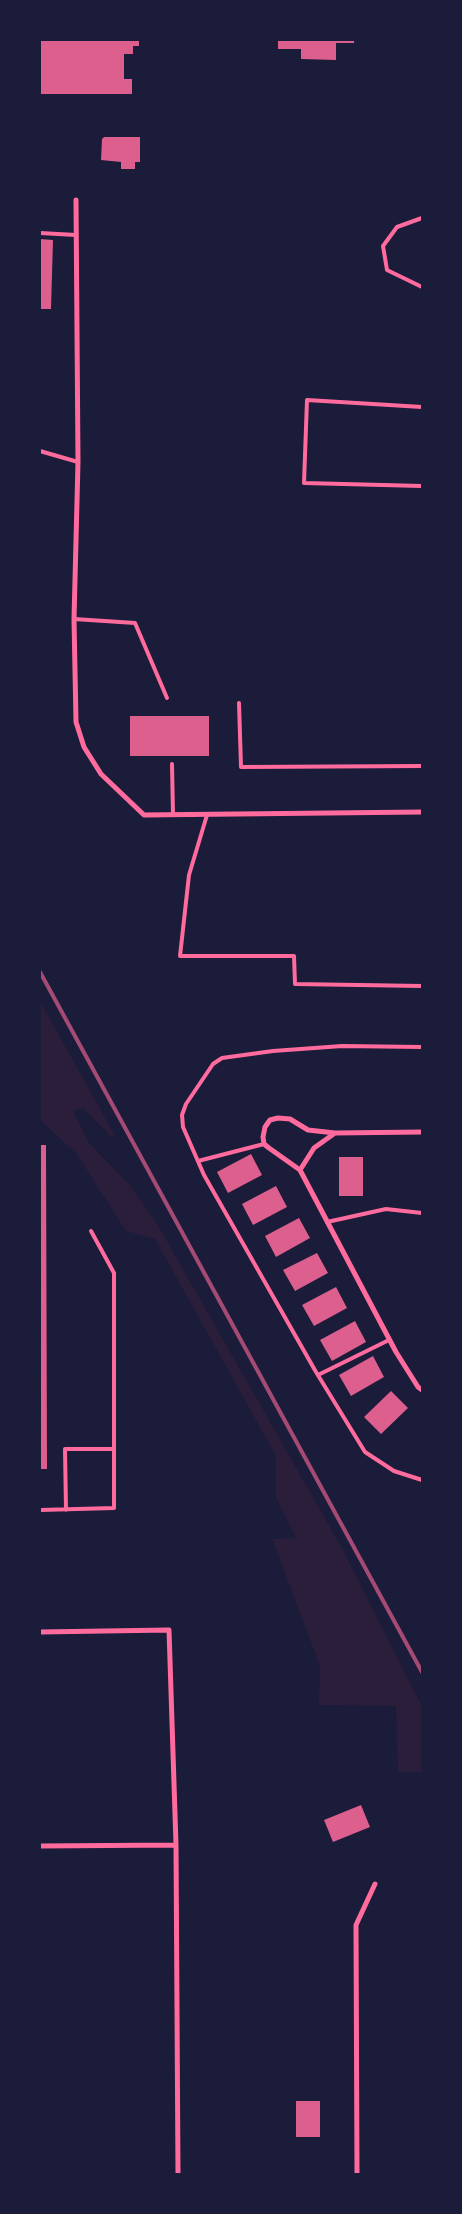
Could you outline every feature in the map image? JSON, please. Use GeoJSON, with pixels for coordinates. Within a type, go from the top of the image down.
{"type":"FeatureCollection","features":[{"type":"Feature","properties":{"kind":"street"},"geometry":{"type":"LineString","coordinates":[[76,200],[78,462],[74,619],[76,722],[84,747],[101,774],[144,815],[422,812]]}},
{"type":"Feature","properties":{"kind":"street"},"geometry":{"type":"LineString","coordinates":[[422,1132],[335,1133],[308,1130],[290,1119],[278,1118],[270,1120],[265,1127],[264,1144],[300,1170],[389,1340],[418,1387],[422,1390]]}},
{"type":"Feature","properties":{"kind":"street"},"geometry":{"type":"LineString","coordinates":[[300,1170],[314,1148],[335,1133]]}},
{"type":"Feature","properties":{"kind":"street"},"geometry":{"type":"LineString","coordinates":[[40,1632],[169,1630],[176,1845],[178,2174]]}},
{"type":"Feature","properties":{"kind":"street"},"geometry":{"type":"LineString","coordinates":[[40,1846],[176,1845]]}},
{"type":"Feature","properties":{"kind":"street"},"geometry":{"type":"LineString","coordinates":[[357,2174],[356,1925],[375,1884]]}},
{"type":"Feature","properties":{"kind":"lane"},"geometry":{"type":"LineString","coordinates":[[422,218],[397,227],[383,246],[387,270],[422,287]]}},
{"type":"Feature","properties":{"kind":"lane"},"geometry":{"type":"LineString","coordinates":[[40,233],[76,236]]}},
{"type":"Feature","properties":{"kind":"lane"},"geometry":{"type":"LineString","coordinates":[[422,407],[307,400],[304,483],[422,486]]}},
{"type":"Feature","properties":{"kind":"lane"},"geometry":{"type":"LineString","coordinates":[[40,451],[78,462]]}},
{"type":"Feature","properties":{"kind":"lane"},"geometry":{"type":"LineString","coordinates":[[74,619],[135,622],[150,653],[167,698]]}},
{"type":"Feature","properties":{"kind":"lane"},"geometry":{"type":"LineString","coordinates":[[240,703],[240,767],[422,766]]}},
{"type":"Feature","properties":{"kind":"lane"},"geometry":{"type":"LineString","coordinates":[[172,764],[173,815]]}},
{"type":"Feature","properties":{"kind":"lane"},"geometry":{"type":"LineString","coordinates":[[207,815],[190,875],[180,956],[294,956],[295,984],[422,986]]}},
{"type":"Feature","properties":{"kind":"lane"},"geometry":{"type":"LineString","coordinates":[[422,1047],[342,1046],[273,1051],[222,1058],[213,1064],[186,1104],[182,1115],[184,1127],[204,1175],[318,1375],[366,1452],[394,1471],[422,1480]]}},
{"type":"Feature","properties":{"kind":"lane"},"geometry":{"type":"LineString","coordinates":[[198,1161],[264,1144]]}},
{"type":"Feature","properties":{"kind":"lane"},"geometry":{"type":"LineString","coordinates":[[328,1222],[386,1209],[422,1213]]}},
{"type":"Feature","properties":{"kind":"lane"},"geometry":{"type":"LineString","coordinates":[[40,1510],[114,1508],[114,1273],[91,1231]]}},
{"type":"Feature","properties":{"kind":"lane"},"geometry":{"type":"LineString","coordinates":[[318,1375],[389,1340]]}},
{"type":"Feature","properties":{"kind":"lane"},"geometry":{"type":"LineString","coordinates":[[66,1510],[65,1449],[114,1449]]}},
{"type":"Feature","properties":{"kind":"shaded area"},"geometry":{"type":"Polygon","coordinates":[[[40,1001],[113,1132],[113,1139],[83,1108],[73,1111],[89,1143],[129,1184],[156,1222],[338,1541],[422,1706],[422,1772],[398,1772],[396,1706],[319,1705],[320,1666],[272,1539],[296,1538],[276,1498],[276,1456],[155,1239],[126,1231],[76,1153],[40,1120],[40,1001]]]}},
{"type":"Feature","properties":{"kind":"building"},"geometry":{"type":"Polygon","coordinates":[[[40,40],[139,40],[139,46],[133,46],[133,54],[124,54],[124,79],[132,79],[132,94],[40,94],[40,40]]]}},
{"type":"Feature","properties":{"kind":"building"},"geometry":{"type":"Polygon","coordinates":[[[278,40],[354,40],[354,43],[336,43],[336,60],[301,59],[301,49],[278,49],[278,40]]]}},
{"type":"Feature","properties":{"kind":"building"},"geometry":{"type":"Polygon","coordinates":[[[104,137],[140,137],[140,162],[135,162],[135,169],[121,169],[121,162],[101,160],[102,139],[104,137]]]}},
{"type":"Feature","properties":{"kind":"building"},"geometry":{"type":"Polygon","coordinates":[[[40,239],[53,240],[51,309],[40,309],[40,239]]]}},
{"type":"Feature","properties":{"kind":"building"},"geometry":{"type":"Polygon","coordinates":[[[130,716],[209,716],[209,756],[130,756],[130,716]]]}},
{"type":"Feature","properties":{"kind":"building"},"geometry":{"type":"Polygon","coordinates":[[[40,1145],[46,1145],[47,1469],[40,1469],[40,1145]]]}},
{"type":"Feature","properties":{"kind":"building"},"geometry":{"type":"Polygon","coordinates":[[[251,1154],[262,1175],[228,1193],[217,1172],[251,1154]]]}},
{"type":"Feature","properties":{"kind":"building"},"geometry":{"type":"Polygon","coordinates":[[[339,1157],[363,1157],[363,1196],[339,1196],[339,1157]]]}},
{"type":"Feature","properties":{"kind":"building"},"geometry":{"type":"Polygon","coordinates":[[[276,1186],[287,1207],[253,1225],[242,1204],[276,1186]]]}},
{"type":"Feature","properties":{"kind":"building"},"geometry":{"type":"Polygon","coordinates":[[[299,1218],[310,1238],[276,1257],[265,1236],[299,1218]]]}},
{"type":"Feature","properties":{"kind":"building"},"geometry":{"type":"Polygon","coordinates":[[[317,1253],[328,1273],[295,1291],[283,1270],[317,1253]]]}},
{"type":"Feature","properties":{"kind":"building"},"geometry":{"type":"Polygon","coordinates":[[[336,1287],[347,1308],[314,1326],[302,1305],[336,1287]]]}},
{"type":"Feature","properties":{"kind":"building"},"geometry":{"type":"Polygon","coordinates":[[[355,1321],[366,1342],[332,1361],[320,1340],[355,1321]]]}},
{"type":"Feature","properties":{"kind":"building"},"geometry":{"type":"Polygon","coordinates":[[[373,1356],[384,1377],[351,1396],[339,1375],[373,1356]]]}},
{"type":"Feature","properties":{"kind":"building"},"geometry":{"type":"Polygon","coordinates":[[[391,1391],[408,1408],[381,1434],[364,1417],[391,1391]]]}},
{"type":"Feature","properties":{"kind":"building"},"geometry":{"type":"Polygon","coordinates":[[[361,1805],[370,1827],[333,1842],[324,1820],[361,1805]]]}},
{"type":"Feature","properties":{"kind":"building"},"geometry":{"type":"Polygon","coordinates":[[[296,2101],[320,2101],[320,2137],[296,2137],[296,2101]]]}},
{"type":"Feature","properties":{"kind":"railway"},"geometry":{"type":"LineString","coordinates":[[40,972],[422,1672]]}}]}
